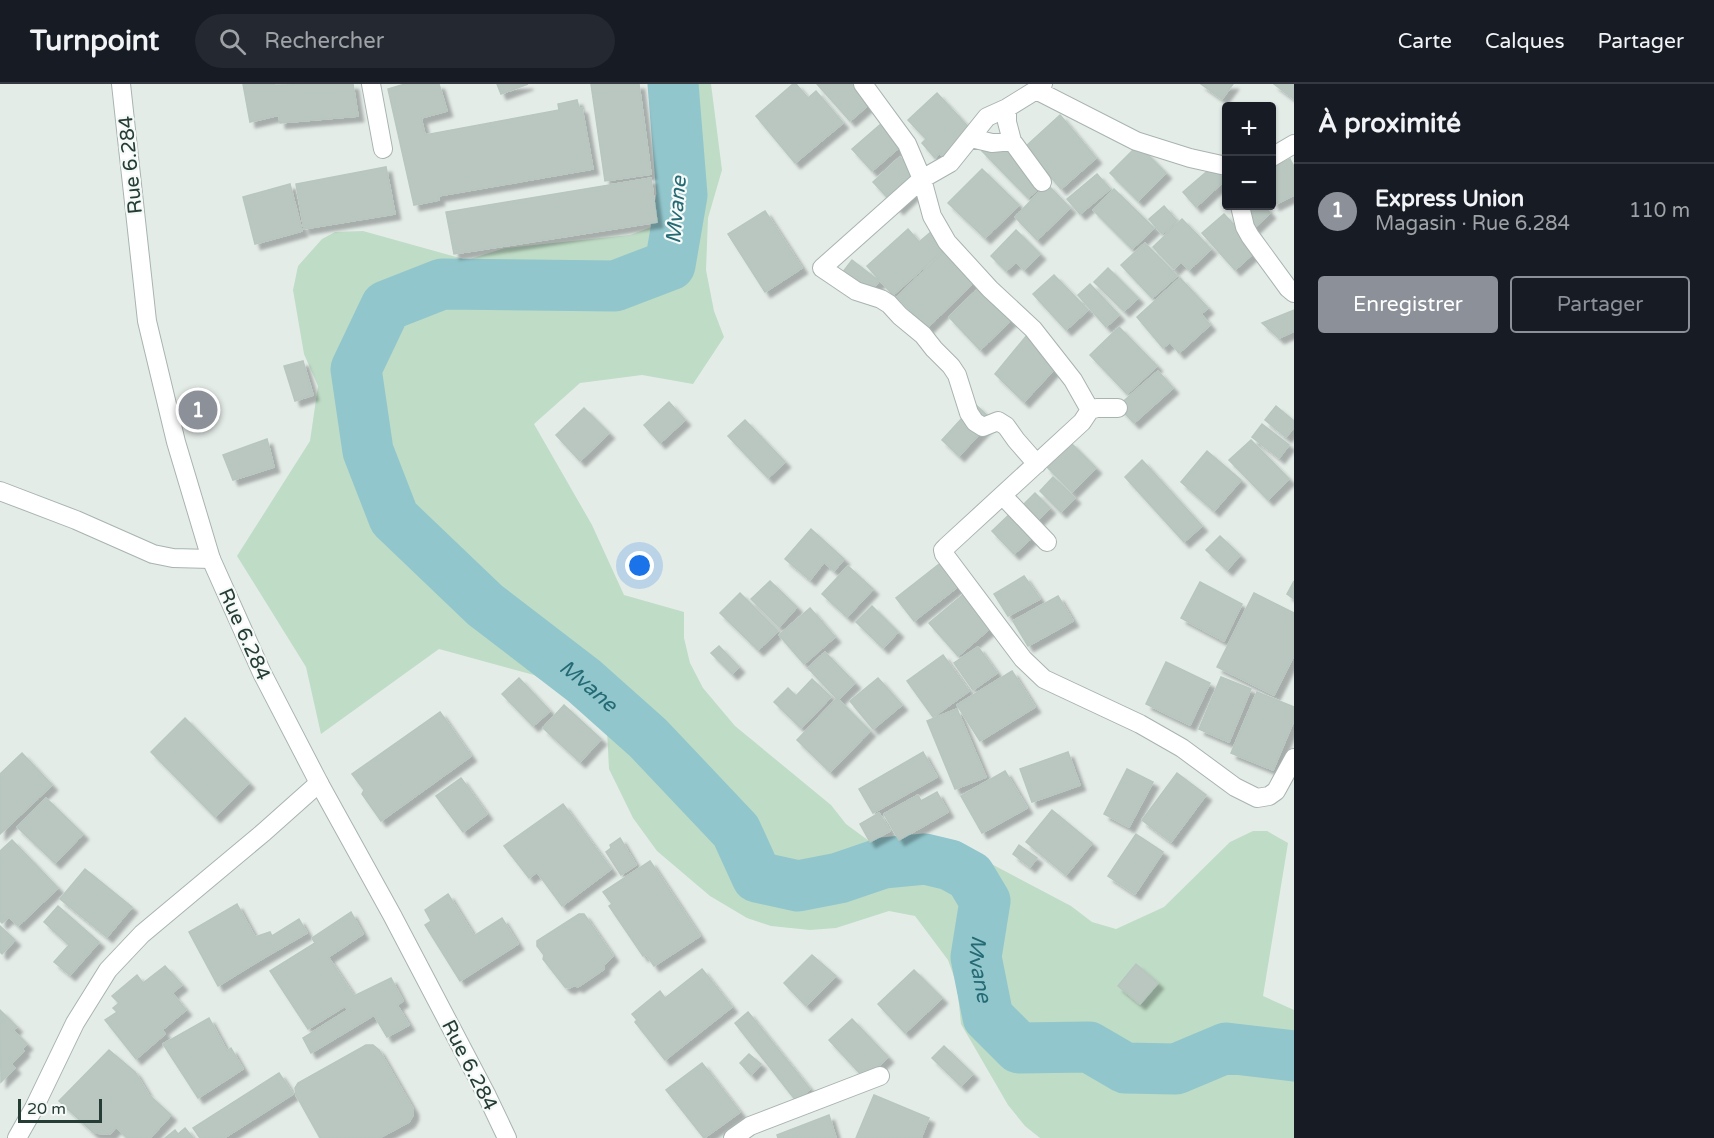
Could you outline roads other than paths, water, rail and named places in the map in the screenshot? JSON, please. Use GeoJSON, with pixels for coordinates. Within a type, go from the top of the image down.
{"type":"FeatureCollection","features":[{"type":"Feature","properties":{"kind":"street","name":"Rue 6.284"},"geometry":{"type":"LineString","coordinates":[[121,84],[147,321],[176,442],[211,559],[262,673],[319,783],[392,915],[507,1138]]}},
{"type":"Feature","properties":{"kind":"street"},"geometry":{"type":"LineString","coordinates":[[371,84],[383,148]]}},
{"type":"Feature","properties":{"kind":"street"},"geometry":{"type":"LineString","coordinates":[[862,84],[907,144],[922,179],[932,216],[947,243],[990,289],[1033,329],[1073,380],[1090,410]]}},
{"type":"Feature","properties":{"kind":"street"},"geometry":{"type":"LineString","coordinates":[[1038,464],[1006,426],[998,421],[983,427],[975,422],[969,413],[957,375],[951,366],[923,334],[900,316],[890,304],[856,291],[822,268],[922,179],[950,163],[987,117],[1007,108],[1039,87],[1137,141],[1190,158],[1222,165]]}},
{"type":"Feature","properties":{"kind":"street"},"geometry":{"type":"LineString","coordinates":[[1007,108],[1007,122],[1012,141],[1041,182]]}},
{"type":"Feature","properties":{"kind":"street"},"geometry":{"type":"LineString","coordinates":[[971,138],[992,143],[1012,141]]}},
{"type":"Feature","properties":{"kind":"street"},"geometry":{"type":"LineString","coordinates":[[1274,156],[1294,144]]}},
{"type":"Feature","properties":{"kind":"street"},"geometry":{"type":"LineString","coordinates":[[1241,210],[1250,236],[1288,288],[1294,292]]}},
{"type":"Feature","properties":{"kind":"street"},"geometry":{"type":"LineString","coordinates":[[1118,408],[1090,410],[1082,422],[1038,464],[943,549],[944,554],[1023,659],[1044,679],[1140,724],[1182,748],[1235,787],[1257,798],[1269,796],[1276,791],[1294,758]]}},
{"type":"Feature","properties":{"kind":"street"},"geometry":{"type":"LineString","coordinates":[[0,491],[76,520],[153,554],[173,558],[211,559]]}},
{"type":"Feature","properties":{"kind":"street"},"geometry":{"type":"LineString","coordinates":[[1004,496],[1047,542]]}},
{"type":"Feature","properties":{"kind":"street"},"geometry":{"type":"LineString","coordinates":[[17,1138],[75,1023],[108,970],[142,934],[319,783]]}},
{"type":"Feature","properties":{"kind":"street"},"geometry":{"type":"LineString","coordinates":[[733,1138],[750,1126],[880,1076]]}},
{"type":"Feature","properties":{"kind":"waterway","name":"Mvane"},"geometry":{"type":"LineString","coordinates":[[673,84],[682,195],[670,265],[615,286],[442,284],[386,306],[356,369],[368,451],[394,518],[485,605],[584,681],[648,738],[736,831],[757,877],[798,886],[839,878],[883,863],[925,859],[950,865],[970,876],[985,901],[976,957],[988,1017],[1019,1048],[1089,1047],[1125,1068],[1176,1069],[1226,1048],[1294,1056]]}},
{"type":"Feature","properties":{"kind":"place","name":"Express Union"},"geometry":{"type":"Point","coordinates":[198,410]}}]}
